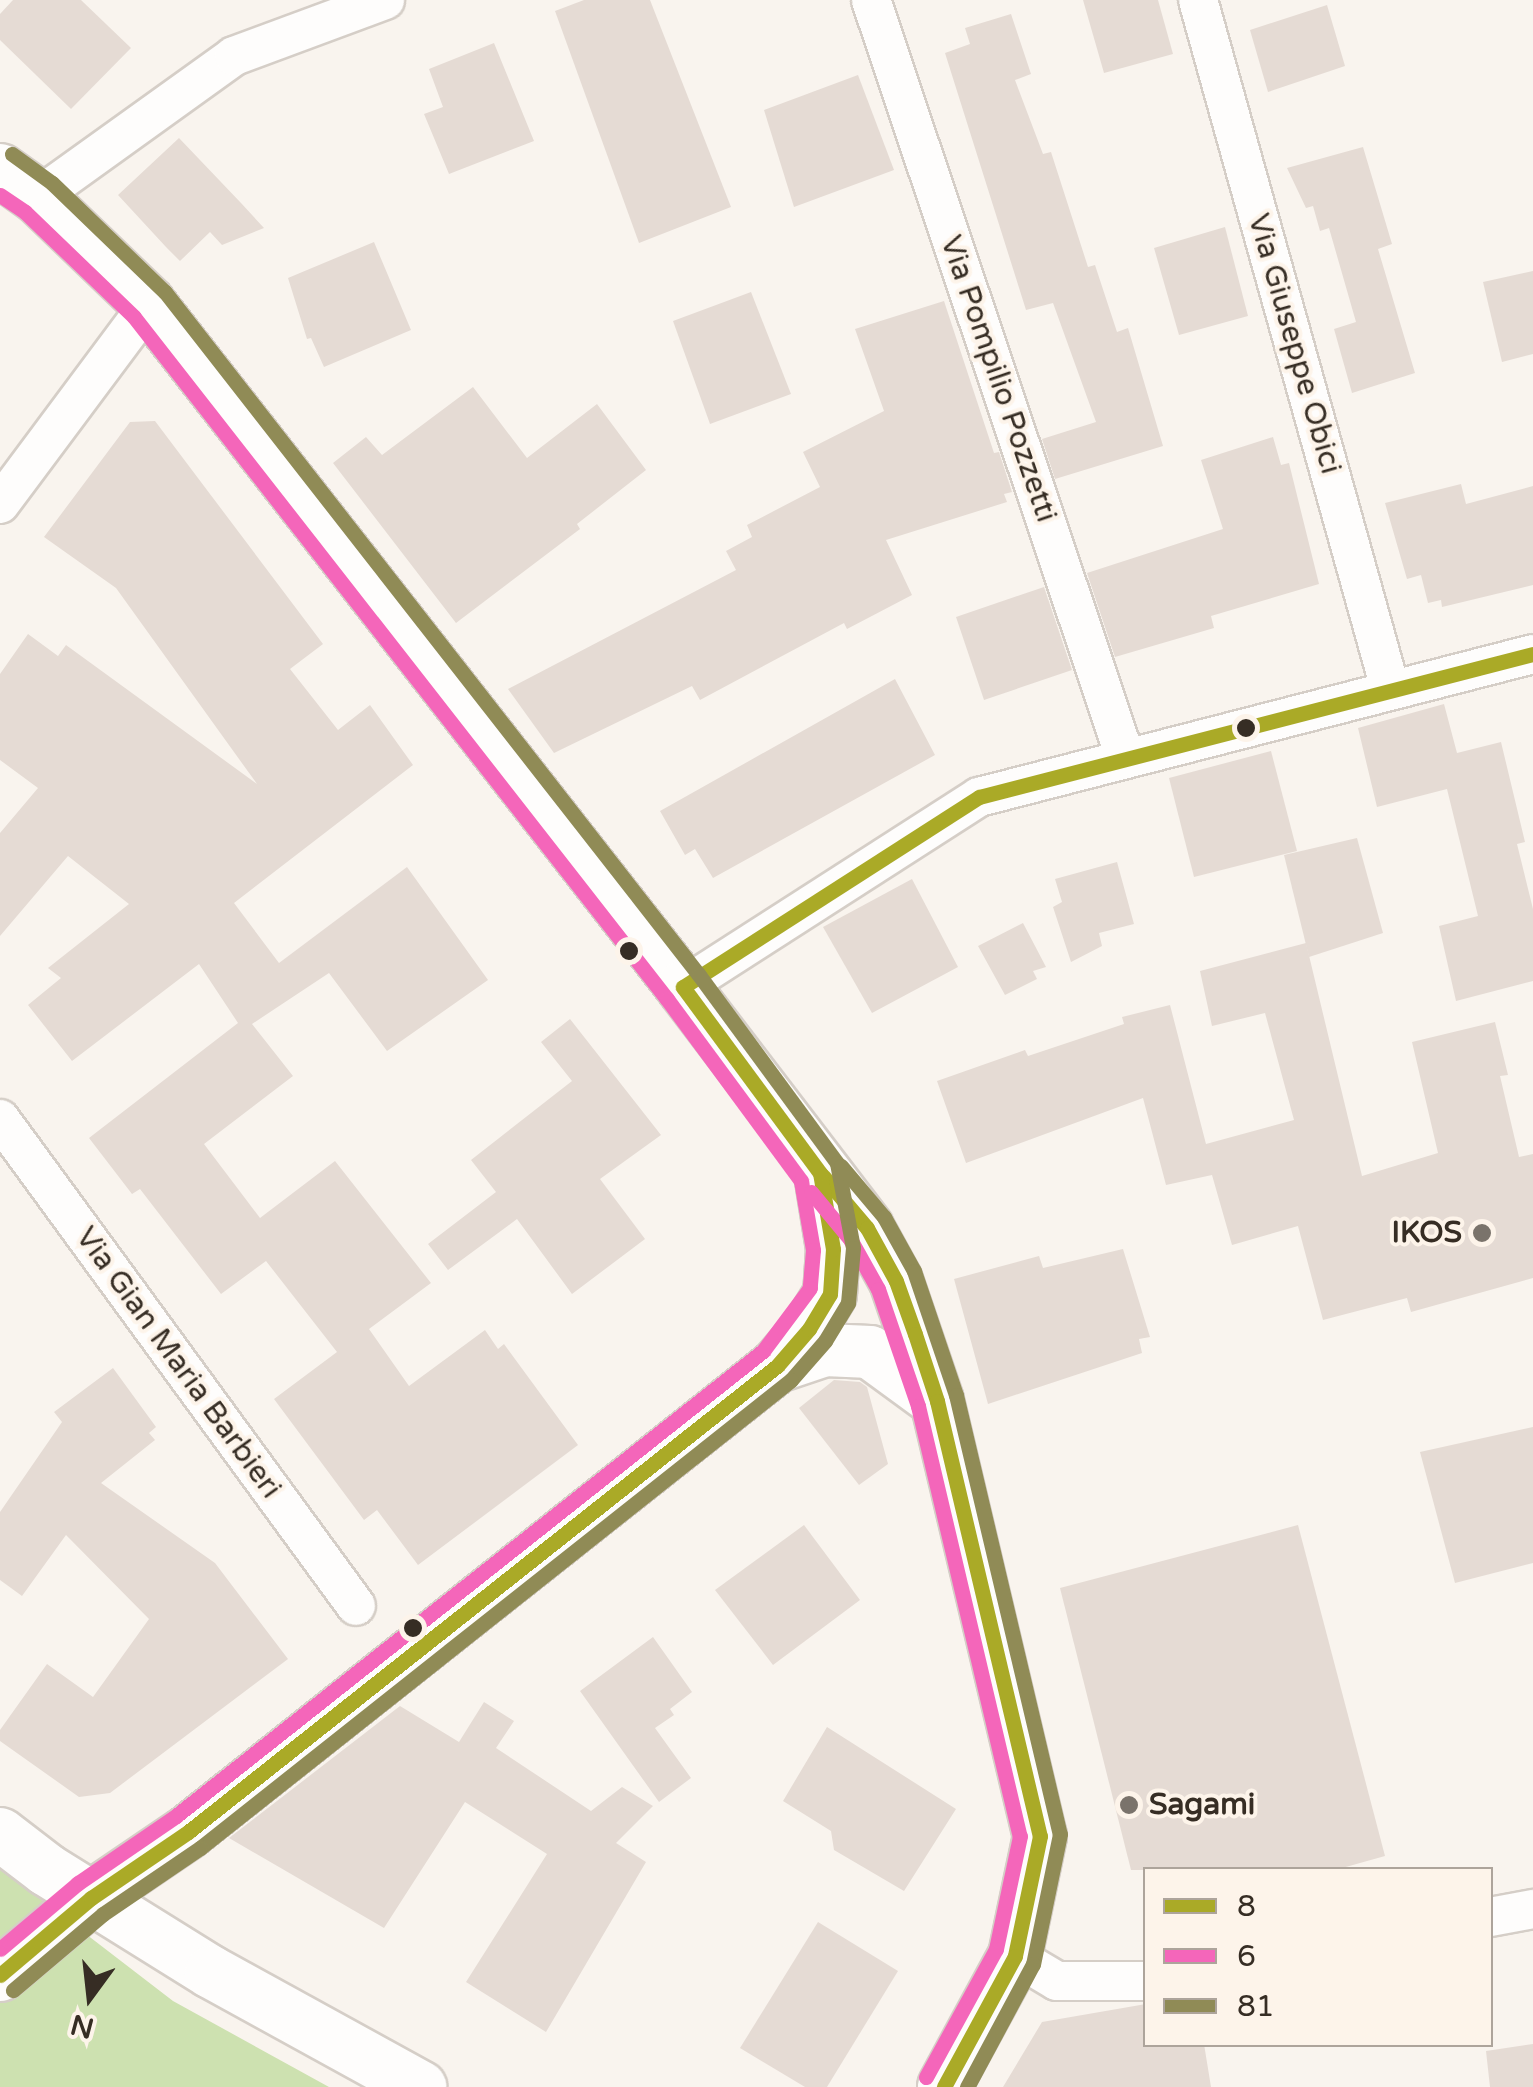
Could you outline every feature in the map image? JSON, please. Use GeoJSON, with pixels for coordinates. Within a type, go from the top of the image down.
{"type":"FeatureCollection","features":[{"type":"Feature","properties":{"kind":"street"},"geometry":{"type":"LineString","coordinates":[[385,0],[234,56],[19,184],[150,304],[683,987],[820,1172],[867,1228],[896,1281],[937,1401],[1040,1836],[1015,1956],[944,2087]]}},
{"type":"Feature","properties":{"kind":"street","name":"Via Pompilio Pozzetti"},"geometry":{"type":"LineString","coordinates":[[871,0],[1125,758]]}},
{"type":"Feature","properties":{"kind":"street","name":"Via Giuseppe Obici"},"geometry":{"type":"LineString","coordinates":[[1198,0],[1390,688]]}},
{"type":"Feature","properties":{"kind":"street"},"geometry":{"type":"LineString","coordinates":[[0,504],[150,304]]}},
{"type":"Feature","properties":{"kind":"street"},"geometry":{"type":"LineString","coordinates":[[683,987],[978,797],[1390,688],[1532,657]]}},
{"type":"Feature","properties":{"kind":"street","name":"Via Gian Maria Barbieri"},"geometry":{"type":"LineString","coordinates":[[0,1120],[356,1606]]}},
{"type":"Feature","properties":{"kind":"street"},"geometry":{"type":"LineString","coordinates":[[0,1975],[91,1898],[188,1832],[777,1366],[809,1329],[830,1294],[833,1248],[820,1172]]}},
{"type":"Feature","properties":{"kind":"street"},"geometry":{"type":"LineString","coordinates":[[777,1366],[826,1350],[870,1352],[937,1401]]}},
{"type":"Feature","properties":{"kind":"street"},"geometry":{"type":"LineString","coordinates":[[0,1834],[91,1898],[210,1972],[420,2087]]}},
{"type":"Feature","properties":{"kind":"street"},"geometry":{"type":"LineString","coordinates":[[1493,1916],[1533,1909]]}},
{"type":"Feature","properties":{"kind":"street"},"geometry":{"type":"LineString","coordinates":[[1015,1956],[1057,1981],[1143,1981]]}},
{"type":"Feature","properties":{"kind":"green space"},"geometry":{"type":"Polygon","coordinates":[[[0,1868],[173,2001],[329,2087],[0,2087],[0,1868]]]}},
{"type":"Feature","properties":{"kind":"building"},"geometry":{"type":"Polygon","coordinates":[[[13,0],[81,0],[131,48],[71,109],[0,40],[0,14],[13,0]]]}},
{"type":"Feature","properties":{"kind":"building"},"geometry":{"type":"Polygon","coordinates":[[[584,0],[650,0],[731,207],[639,243],[555,11],[584,0]]]}},
{"type":"Feature","properties":{"kind":"building"},"geometry":{"type":"Polygon","coordinates":[[[1083,0],[1158,0],[1173,54],[1104,73],[1083,0]]]}},
{"type":"Feature","properties":{"kind":"building"},"geometry":{"type":"Polygon","coordinates":[[[1327,5],[1345,66],[1268,92],[1250,30],[1327,5]]]}},
{"type":"Feature","properties":{"kind":"building"},"geometry":{"type":"Polygon","coordinates":[[[1011,14],[1031,74],[1015,80],[1043,154],[1051,152],[1088,267],[1095,265],[1117,332],[1128,328],[1163,446],[1055,479],[1042,439],[1096,422],[1053,303],[1026,310],[945,53],[970,44],[965,28],[1011,14]]]}},
{"type":"Feature","properties":{"kind":"building"},"geometry":{"type":"Polygon","coordinates":[[[494,43],[534,141],[449,174],[424,114],[443,107],[429,69],[494,43]]]}},
{"type":"Feature","properties":{"kind":"building"},"geometry":{"type":"Polygon","coordinates":[[[858,75],[894,170],[794,207],[764,110],[858,75]]]}},
{"type":"Feature","properties":{"kind":"building"},"geometry":{"type":"Polygon","coordinates":[[[179,138],[264,228],[222,245],[210,232],[180,261],[166,247],[118,195],[179,138]]]}},
{"type":"Feature","properties":{"kind":"building"},"geometry":{"type":"Polygon","coordinates":[[[1363,147],[1392,244],[1378,249],[1415,373],[1352,393],[1334,329],[1356,322],[1329,228],[1320,231],[1313,206],[1306,208],[1287,168],[1363,147]]]}},
{"type":"Feature","properties":{"kind":"building"},"geometry":{"type":"Polygon","coordinates":[[[1225,227],[1248,316],[1179,335],[1154,248],[1225,227]]]}},
{"type":"Feature","properties":{"kind":"building"},"geometry":{"type":"Polygon","coordinates":[[[374,242],[411,330],[324,367],[311,338],[307,339],[288,278],[374,242]]]}},
{"type":"Feature","properties":{"kind":"building"},"geometry":{"type":"Polygon","coordinates":[[[1533,271],[1533,354],[1502,362],[1483,282],[1533,271]]]}},
{"type":"Feature","properties":{"kind":"building"},"geometry":{"type":"Polygon","coordinates":[[[751,292],[791,394],[710,424],[673,321],[751,292]]]}},
{"type":"Feature","properties":{"kind":"building"},"geometry":{"type":"Polygon","coordinates":[[[944,301],[994,453],[999,452],[1012,492],[1004,494],[1007,502],[886,540],[912,595],[847,629],[844,623],[700,700],[692,686],[554,753],[508,689],[736,570],[726,551],[752,537],[747,525],[820,487],[803,452],[884,411],[855,329],[944,301]]]}},
{"type":"Feature","properties":{"kind":"building"},"geometry":{"type":"Polygon","coordinates":[[[473,387],[527,458],[597,404],[646,470],[577,524],[580,529],[456,623],[333,463],[366,437],[382,455],[473,387]]]}},
{"type":"Feature","properties":{"kind":"building"},"geometry":{"type":"Polygon","coordinates":[[[155,421],[323,644],[290,669],[338,730],[370,705],[413,765],[234,903],[279,963],[407,867],[488,980],[387,1051],[329,973],[252,1024],[293,1076],[204,1144],[260,1218],[335,1161],[431,1283],[369,1329],[409,1386],[485,1330],[498,1349],[504,1344],[578,1445],[418,1565],[377,1510],[364,1520],[274,1399],[337,1352],[266,1261],[221,1294],[140,1189],[132,1194],[89,1138],[238,1023],[199,964],[72,1061],[28,1005],[61,978],[48,968],[129,904],[68,856],[0,936],[0,833],[38,788],[0,760],[0,674],[28,634],[58,656],[66,645],[257,784],[116,588],[44,537],[130,422],[155,421]]]}},
{"type":"Feature","properties":{"kind":"building"},"geometry":{"type":"Polygon","coordinates":[[[1273,437],[1281,465],[1289,463],[1319,584],[1211,616],[1214,628],[1115,657],[1087,573],[1223,529],[1201,460],[1273,437]]]}},
{"type":"Feature","properties":{"kind":"building"},"geometry":{"type":"Polygon","coordinates":[[[1461,484],[1466,504],[1533,486],[1533,585],[1442,607],[1441,600],[1428,603],[1421,575],[1407,579],[1385,503],[1461,484]]]}},
{"type":"Feature","properties":{"kind":"building"},"geometry":{"type":"Polygon","coordinates":[[[1044,587],[1072,670],[984,700],[956,617],[1044,587]]]}},
{"type":"Feature","properties":{"kind":"building"},"geometry":{"type":"Polygon","coordinates":[[[895,679],[935,755],[713,878],[695,849],[685,855],[660,811],[895,679]]]}},
{"type":"Feature","properties":{"kind":"building"},"geometry":{"type":"Polygon","coordinates":[[[1444,704],[1457,753],[1501,742],[1525,842],[1517,844],[1533,909],[1533,981],[1456,1001],[1439,926],[1478,916],[1447,789],[1377,807],[1358,728],[1444,704]]]}},
{"type":"Feature","properties":{"kind":"building"},"geometry":{"type":"Polygon","coordinates":[[[1271,751],[1297,851],[1194,877],[1169,778],[1271,751]]]}},
{"type":"Feature","properties":{"kind":"building"},"geometry":{"type":"Polygon","coordinates":[[[1357,838],[1383,933],[1309,957],[1284,855],[1357,838]]]}},
{"type":"Feature","properties":{"kind":"building"},"geometry":{"type":"Polygon","coordinates":[[[1117,862],[1134,924],[1099,933],[1102,946],[1071,962],[1053,907],[1062,902],[1055,879],[1117,862]]]}},
{"type":"Feature","properties":{"kind":"building"},"geometry":{"type":"Polygon","coordinates":[[[912,879],[958,967],[872,1013],[823,927],[912,879]]]}},
{"type":"Feature","properties":{"kind":"building"},"geometry":{"type":"Polygon","coordinates":[[[1023,923],[1046,967],[1033,971],[1037,979],[1005,995],[978,946],[1023,923]]]}},
{"type":"Feature","properties":{"kind":"building"},"geometry":{"type":"Polygon","coordinates":[[[1306,943],[1362,1176],[1438,1153],[1412,1042],[1495,1022],[1508,1075],[1500,1076],[1519,1157],[1533,1154],[1533,1278],[1411,1312],[1407,1298],[1323,1320],[1298,1226],[1232,1245],[1212,1175],[1166,1185],[1143,1098],[966,1163],[937,1081],[1025,1050],[1028,1056],[1124,1024],[1122,1017],[1170,1005],[1206,1144],[1294,1120],[1265,1013],[1212,1026],[1200,971],[1306,943]]]}},
{"type":"Feature","properties":{"kind":"building"},"geometry":{"type":"Polygon","coordinates":[[[570,1019],[661,1135],[600,1179],[645,1239],[572,1294],[517,1219],[448,1270],[428,1244],[496,1192],[471,1160],[572,1081],[541,1042],[570,1019]]]}},
{"type":"Feature","properties":{"kind":"building"},"geometry":{"type":"Polygon","coordinates":[[[1123,1249],[1150,1337],[1139,1339],[1142,1353],[988,1404],[954,1279],[1039,1256],[1043,1268],[1123,1249]]]}},
{"type":"Feature","properties":{"kind":"building"},"geometry":{"type":"Polygon","coordinates":[[[113,1368],[156,1427],[149,1433],[155,1440],[101,1483],[215,1563],[288,1659],[110,1793],[79,1797],[0,1741],[0,1730],[47,1664],[93,1697],[149,1619],[66,1535],[22,1596],[0,1580],[0,1512],[62,1422],[54,1412],[113,1368]]]}},
{"type":"Feature","properties":{"kind":"building"},"geometry":{"type":"Polygon","coordinates":[[[834,1380],[860,1382],[867,1387],[888,1464],[859,1485],[799,1408],[834,1380]]]}},
{"type":"Feature","properties":{"kind":"building"},"geometry":{"type":"Polygon","coordinates":[[[1533,1427],[1533,1563],[1455,1583],[1420,1452],[1533,1427]]]}},
{"type":"Feature","properties":{"kind":"building"},"geometry":{"type":"Polygon","coordinates":[[[804,1525],[860,1600],[773,1665],[715,1590],[804,1525]]]}},
{"type":"Feature","properties":{"kind":"building"},"geometry":{"type":"Polygon","coordinates":[[[1298,1525],[1385,1856],[1346,1867],[1131,1870],[1060,1588],[1298,1525]]]}},
{"type":"Feature","properties":{"kind":"building"},"geometry":{"type":"Polygon","coordinates":[[[653,1637],[692,1692],[670,1709],[674,1715],[655,1728],[691,1778],[659,1802],[580,1691],[653,1637]]]}},
{"type":"Feature","properties":{"kind":"building"},"geometry":{"type":"Polygon","coordinates":[[[484,1702],[514,1721],[496,1748],[591,1811],[622,1787],[653,1806],[616,1843],[646,1862],[546,2032],[466,1982],[547,1854],[465,1802],[384,1928],[229,1838],[400,1706],[459,1742],[484,1702]]]}},
{"type":"Feature","properties":{"kind":"building"},"geometry":{"type":"Polygon","coordinates":[[[827,1727],[956,1809],[904,1891],[834,1850],[831,1831],[783,1801],[827,1727]]]}},
{"type":"Feature","properties":{"kind":"building"},"geometry":{"type":"Polygon","coordinates":[[[818,1922],[898,1971],[827,2087],[805,2087],[740,2048],[818,1922]]]}},
{"type":"Feature","properties":{"kind":"building"},"geometry":{"type":"Polygon","coordinates":[[[1143,2005],[1143,2047],[1204,2047],[1211,2087],[1003,2087],[1042,2022],[1143,2005]]]}},
{"type":"Feature","properties":{"kind":"building"},"geometry":{"type":"Polygon","coordinates":[[[1533,2044],[1533,2087],[1490,2087],[1486,2051],[1533,2044]]]}},
{"type":"Feature","properties":{"kind":"transit line","name":"81"},"geometry":{"type":"LineString","coordinates":[[12,154],[52,183],[165,292],[699,975],[837,1163],[853,1248],[848,1303],[825,1341],[791,1380],[200,1848],[103,1914],[13,1990]]}},
{"type":"Feature","properties":{"kind":"transit line","name":"6"},"geometry":{"type":"LineString","coordinates":[[0,195],[25,212],[134,317],[667,999],[801,1181],[813,1250],[810,1288],[763,1351],[176,1816],[78,1883],[0,1949]]}},
{"type":"Feature","properties":{"kind":"transit line","name":"8"},"geometry":{"type":"LineString","coordinates":[[683,987],[979,797],[1533,654]]}},
{"type":"Feature","properties":{"kind":"transit line","name":"8"},"geometry":{"type":"LineString","coordinates":[[0,1975],[91,1898],[188,1832],[777,1366],[809,1329],[830,1294],[833,1249],[820,1173],[683,987]]}},
{"type":"Feature","properties":{"kind":"transit line","name":"81"},"geometry":{"type":"LineString","coordinates":[[841,1166],[884,1217],[914,1271],[956,1395],[1060,1834],[1033,1964],[967,2087]]}},
{"type":"Feature","properties":{"kind":"transit line","name":"8"},"geometry":{"type":"LineString","coordinates":[[823,1176],[867,1228],[896,1281],[915,1334],[937,1401],[1040,1836],[1015,1956],[944,2087]]}},
{"type":"Feature","properties":{"kind":"transit line","name":"6"},"geometry":{"type":"LineString","coordinates":[[811,1192],[850,1239],[878,1289],[918,1406],[1020,1836],[996,1949],[926,2077]]}},
{"type":"Feature","properties":{"kind":"place","name":"IKOS"},"geometry":{"type":"Point","coordinates":[1482,1233]}},
{"type":"Feature","properties":{"kind":"place","name":"Sagami"},"geometry":{"type":"Point","coordinates":[1129,1805]}}]}
